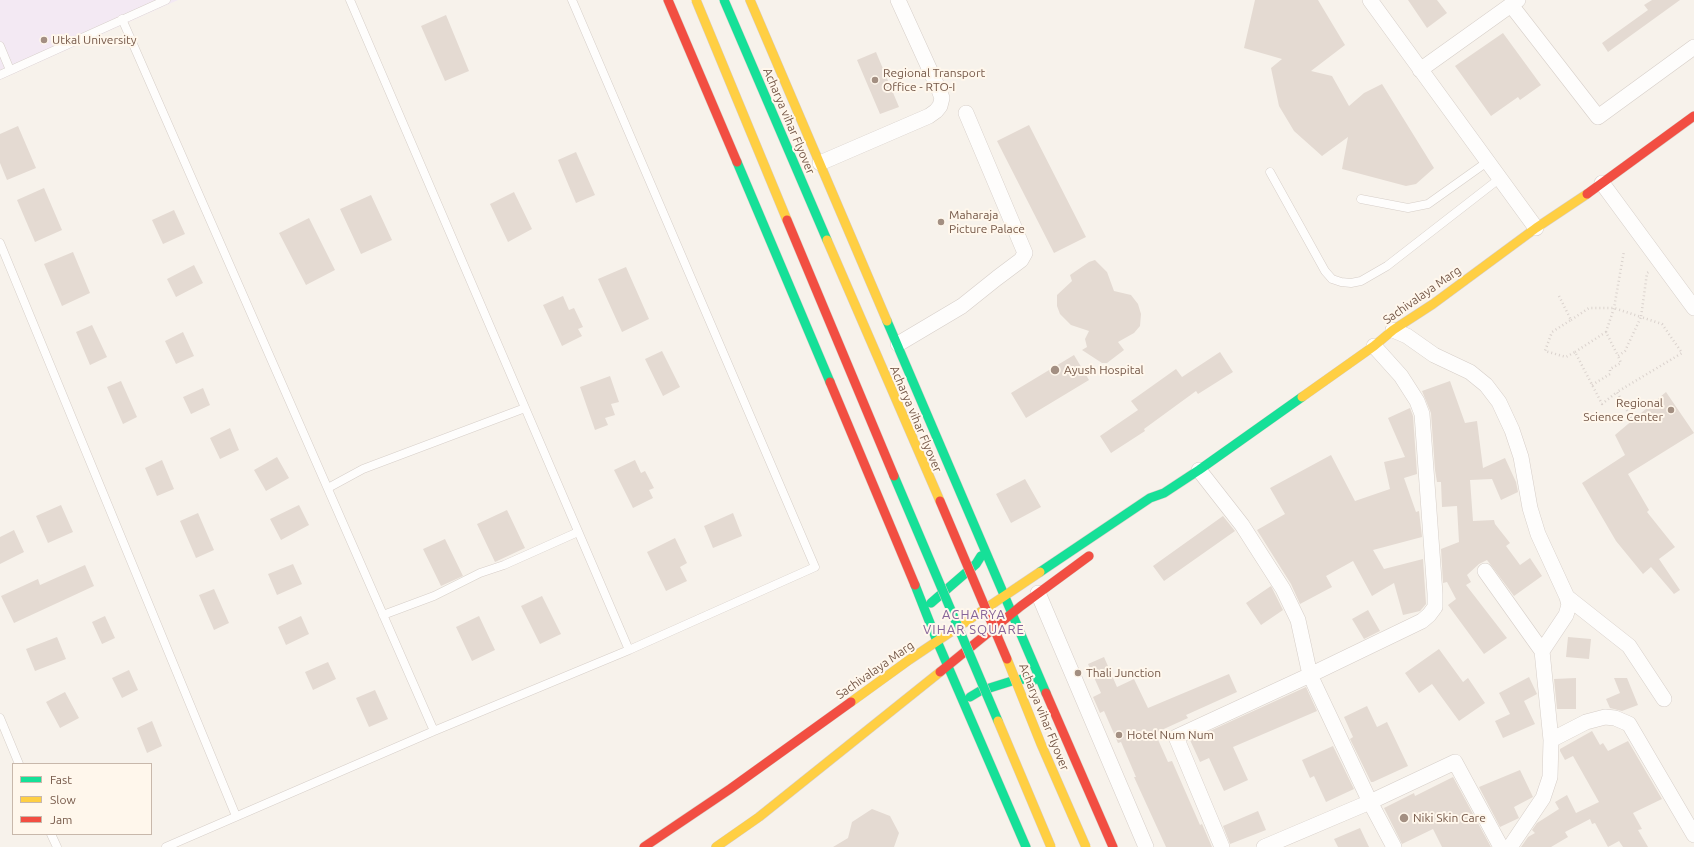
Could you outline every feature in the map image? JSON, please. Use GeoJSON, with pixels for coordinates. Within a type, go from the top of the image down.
{"type":"FeatureCollection","features":[{"type":"Feature","properties":{"kind":"main road"},"geometry":{"type":"LineString","coordinates":[[668,0],[925,608],[937,641],[949,665],[1026,847]]}},
{"type":"Feature","properties":{"kind":"main road"},"geometry":{"type":"LineString","coordinates":[[696,0],[922,544],[1051,847]]}},
{"type":"Feature","properties":{"kind":"main road","name":"Acharya vihar Flyover"},"geometry":{"type":"LineString","coordinates":[[724,0],[993,624],[1041,744],[1086,847]]}},
{"type":"Feature","properties":{"kind":"main road"},"geometry":{"type":"LineString","coordinates":[[750,0],[986,549],[1011,614],[1113,847]]}},
{"type":"Feature","properties":{"kind":"main road","name":"Sachivalaya Marg"},"geometry":{"type":"LineString","coordinates":[[644,847],[730,789],[909,660],[1004,595],[1150,498],[1164,493],[1199,470],[1694,116]]}},
{"type":"Feature","properties":{"kind":"main road","name":"Sachivalaya Marg"},"geometry":{"type":"LineString","coordinates":[[1158,504],[1164,493]]}},
{"type":"Feature","properties":{"kind":"main road"},"geometry":{"type":"LineString","coordinates":[[925,608],[976,564],[986,549]]}},
{"type":"Feature","properties":{"kind":"main road"},"geometry":{"type":"LineString","coordinates":[[716,847],[759,816],[1011,614],[1098,549]]}},
{"type":"Feature","properties":{"kind":"main road"},"geometry":{"type":"LineString","coordinates":[[964,701],[980,692],[1012,681],[1023,679],[1034,682],[1045,691]]}},
{"type":"Feature","properties":{"kind":"street"},"geometry":{"type":"LineString","coordinates":[[820,163],[928,116],[936,111],[940,106],[942,98],[939,90],[898,0]]}},
{"type":"Feature","properties":{"kind":"street"},"geometry":{"type":"LineString","coordinates":[[1370,0],[1486,162],[1536,228]]}},
{"type":"Feature","properties":{"kind":"street"},"geometry":{"type":"LineString","coordinates":[[1420,70],[1514,2],[1598,117],[1694,47]]}},
{"type":"Feature","properties":{"kind":"street"},"geometry":{"type":"LineString","coordinates":[[898,344],[962,306],[1021,260],[1025,253],[966,113]]}},
{"type":"Feature","properties":{"kind":"street"},"geometry":{"type":"LineString","coordinates":[[1602,183],[1694,308]]}},
{"type":"Feature","properties":{"kind":"street"},"geometry":{"type":"LineString","coordinates":[[1393,330],[1407,336],[1434,354],[1470,372],[1486,385],[1499,402],[1512,430],[1521,457],[1530,508],[1538,534],[1567,597],[1569,605],[1566,615],[1542,651]]}},
{"type":"Feature","properties":{"kind":"street"},"geometry":{"type":"LineString","coordinates":[[1222,847],[1176,737],[1422,621],[1429,615],[1434,607],[1435,586],[1422,414],[1417,401],[1401,376],[1374,346]]}},
{"type":"Feature","properties":{"kind":"street"},"geometry":{"type":"LineString","coordinates":[[1199,470],[1242,525],[1282,589],[1298,620],[1310,675],[1370,802],[1394,847]]}},
{"type":"Feature","properties":{"kind":"street"},"geometry":{"type":"LineString","coordinates":[[1485,572],[1542,651],[1551,740],[1550,777],[1543,798],[1510,847]]}},
{"type":"Feature","properties":{"kind":"street"},"geometry":{"type":"LineString","coordinates":[[1038,594],[1146,847]]}},
{"type":"Feature","properties":{"kind":"street"},"geometry":{"type":"LineString","coordinates":[[1567,597],[1629,646],[1664,699]]}},
{"type":"Feature","properties":{"kind":"street"},"geometry":{"type":"LineString","coordinates":[[1551,740],[1586,722],[1605,717],[1615,718],[1629,724],[1694,835]]}},
{"type":"Feature","properties":{"kind":"street"},"geometry":{"type":"LineString","coordinates":[[1264,847],[1370,802],[1455,762],[1501,847]]}},
{"type":"Feature","properties":{"kind":"lane"},"geometry":{"type":"LineString","coordinates":[[0,75],[166,0]]}},
{"type":"Feature","properties":{"kind":"lane"},"geometry":{"type":"LineString","coordinates":[[350,0],[629,650]]}},
{"type":"Feature","properties":{"kind":"lane"},"geometry":{"type":"LineString","coordinates":[[166,847],[434,731],[629,650],[815,568],[572,0]]}},
{"type":"Feature","properties":{"kind":"lane"},"geometry":{"type":"LineString","coordinates":[[122,19],[434,731]]}},
{"type":"Feature","properties":{"kind":"lane"},"geometry":{"type":"LineString","coordinates":[[0,46],[10,70]]}},
{"type":"Feature","properties":{"kind":"lane"},"geometry":{"type":"LineString","coordinates":[[1361,199],[1408,208],[1428,204],[1486,162]]}},
{"type":"Feature","properties":{"kind":"lane"},"geometry":{"type":"LineString","coordinates":[[1270,172],[1325,271],[1332,279],[1340,282],[1351,283],[1361,281],[1387,266],[1499,179]]}},
{"type":"Feature","properties":{"kind":"lane"},"geometry":{"type":"LineString","coordinates":[[0,242],[236,816]]}},
{"type":"Feature","properties":{"kind":"lane"},"geometry":{"type":"LineString","coordinates":[[328,488],[363,469],[525,408]]}},
{"type":"Feature","properties":{"kind":"lane"},"geometry":{"type":"LineString","coordinates":[[383,615],[434,596],[480,573],[504,565],[578,532]]}},
{"type":"Feature","properties":{"kind":"lane"},"geometry":{"type":"LineString","coordinates":[[0,718],[19,763]]}},
{"type":"Feature","properties":{"kind":"lane"},"geometry":{"type":"LineString","coordinates":[[51,835],[57,847]]}},
{"type":"Feature","properties":{"kind":"lane"},"geometry":{"type":"LineString","coordinates":[[730,837],[735,847]]}},
{"type":"Feature","properties":{"kind":"path"},"geometry":{"type":"LineString","coordinates":[[1575,352],[1602,404],[1616,392],[1682,353],[1662,324],[1614,308],[1590,308],[1552,332],[1545,351],[1566,357],[1606,332],[1614,308],[1624,251]]}},
{"type":"Feature","properties":{"kind":"path"},"geometry":{"type":"LineString","coordinates":[[1618,356],[1626,351],[1641,317],[1647,273],[1661,263]]}},
{"type":"Feature","properties":{"kind":"path"},"geometry":{"type":"LineString","coordinates":[[1559,296],[1571,320]]}},
{"type":"Feature","properties":{"kind":"path"},"geometry":{"type":"LineString","coordinates":[[1592,385],[1610,374],[1610,369],[1621,363],[1606,332]]}},
{"type":"Feature","properties":{"kind":"path"},"geometry":{"type":"LineString","coordinates":[[1616,392],[1632,420]]}},
{"type":"Feature","properties":{"kind":"shaded area","name":"Utkal University"},"geometry":{"type":"Polygon","coordinates":[[[0,0],[178,0],[0,80],[0,0]]]}},
{"type":"Feature","properties":{"kind":"building"},"geometry":{"type":"Polygon","coordinates":[[[1255,0],[1318,0],[1345,45],[1311,71],[1332,76],[1349,106],[1364,93],[1382,84],[1434,168],[1416,184],[1406,186],[1342,169],[1348,137],[1322,156],[1294,131],[1279,106],[1271,68],[1282,59],[1244,48],[1255,0]]]}},
{"type":"Feature","properties":{"kind":"building"},"geometry":{"type":"Polygon","coordinates":[[[1408,0],[1437,0],[1447,13],[1427,28],[1408,0]]]}},
{"type":"Feature","properties":{"kind":"building"},"geometry":{"type":"Polygon","coordinates":[[[1652,0],[1680,0],[1608,52],[1602,43],[1648,10],[1644,5],[1652,0]]]}},
{"type":"Feature","properties":{"kind":"building"},"geometry":{"type":"Polygon","coordinates":[[[446,15],[469,71],[445,81],[421,26],[446,15]]]}},
{"type":"Feature","properties":{"kind":"building"},"geometry":{"type":"Polygon","coordinates":[[[1503,33],[1541,85],[1520,100],[1518,97],[1491,116],[1455,66],[1503,33]]]}},
{"type":"Feature","properties":{"kind":"building"},"geometry":{"type":"Polygon","coordinates":[[[876,52],[899,107],[880,114],[857,60],[876,52]]]}},
{"type":"Feature","properties":{"kind":"building"},"geometry":{"type":"Polygon","coordinates":[[[1029,125],[1086,237],[1054,253],[997,141],[1029,125]]]}},
{"type":"Feature","properties":{"kind":"building"},"geometry":{"type":"Polygon","coordinates":[[[18,126],[36,168],[7,180],[0,163],[0,134],[18,126]]]}},
{"type":"Feature","properties":{"kind":"building"},"geometry":{"type":"Polygon","coordinates":[[[576,152],[595,195],[576,203],[558,160],[576,152]]]}},
{"type":"Feature","properties":{"kind":"building"},"geometry":{"type":"Polygon","coordinates":[[[44,188],[62,230],[35,242],[17,200],[44,188]]]}},
{"type":"Feature","properties":{"kind":"building"},"geometry":{"type":"Polygon","coordinates":[[[514,192],[532,229],[508,242],[490,204],[514,192]]]}},
{"type":"Feature","properties":{"kind":"building"},"geometry":{"type":"Polygon","coordinates":[[[371,195],[392,240],[361,254],[340,209],[371,195]]]}},
{"type":"Feature","properties":{"kind":"building"},"geometry":{"type":"Polygon","coordinates":[[[174,210],[185,234],[163,244],[152,220],[174,210]]]}},
{"type":"Feature","properties":{"kind":"building"},"geometry":{"type":"Polygon","coordinates":[[[309,218],[335,270],[306,285],[279,233],[309,218]]]}},
{"type":"Feature","properties":{"kind":"building"},"geometry":{"type":"Polygon","coordinates":[[[73,252],[90,293],[62,306],[44,264],[73,252]]]}},
{"type":"Feature","properties":{"kind":"building"},"geometry":{"type":"Polygon","coordinates":[[[1095,260],[1107,272],[1114,291],[1131,295],[1138,304],[1141,314],[1140,326],[1134,333],[1118,342],[1124,350],[1107,363],[1102,363],[1082,350],[1087,347],[1085,339],[1089,331],[1071,325],[1060,314],[1057,306],[1057,295],[1072,281],[1070,275],[1089,262],[1095,260]]]}},
{"type":"Feature","properties":{"kind":"building"},"geometry":{"type":"Polygon","coordinates":[[[194,265],[203,283],[176,297],[167,279],[194,265]]]}},
{"type":"Feature","properties":{"kind":"building"},"geometry":{"type":"Polygon","coordinates":[[[626,267],[649,319],[622,332],[598,279],[626,267]]]}},
{"type":"Feature","properties":{"kind":"building"},"geometry":{"type":"Polygon","coordinates":[[[563,296],[569,310],[574,308],[583,327],[578,329],[582,336],[562,346],[543,305],[563,296]]]}},
{"type":"Feature","properties":{"kind":"building"},"geometry":{"type":"Polygon","coordinates":[[[92,325],[107,357],[90,365],[76,332],[92,325]]]}},
{"type":"Feature","properties":{"kind":"building"},"geometry":{"type":"Polygon","coordinates":[[[183,332],[194,356],[176,364],[165,341],[183,332]]]}},
{"type":"Feature","properties":{"kind":"building"},"geometry":{"type":"Polygon","coordinates":[[[662,351],[680,387],[663,396],[645,359],[662,351]]]}},
{"type":"Feature","properties":{"kind":"building"},"geometry":{"type":"Polygon","coordinates":[[[1220,352],[1233,372],[1198,394],[1196,391],[1144,429],[1145,431],[1111,453],[1100,436],[1138,410],[1131,401],[1176,369],[1182,377],[1220,352]]]}},
{"type":"Feature","properties":{"kind":"building"},"geometry":{"type":"Polygon","coordinates":[[[1074,355],[1089,380],[1026,418],[1011,393],[1074,355]]]}},
{"type":"Feature","properties":{"kind":"building"},"geometry":{"type":"Polygon","coordinates":[[[610,376],[619,402],[611,404],[615,415],[605,418],[608,425],[595,430],[580,387],[610,376]]]}},
{"type":"Feature","properties":{"kind":"building"},"geometry":{"type":"Polygon","coordinates":[[[121,381],[137,417],[123,424],[107,387],[121,381]]]}},
{"type":"Feature","properties":{"kind":"building"},"geometry":{"type":"Polygon","coordinates":[[[1450,381],[1465,423],[1477,421],[1483,468],[1505,458],[1516,482],[1518,492],[1501,500],[1492,479],[1470,480],[1473,521],[1494,520],[1495,524],[1510,543],[1506,546],[1520,565],[1530,558],[1542,576],[1514,596],[1487,560],[1479,564],[1467,575],[1471,582],[1466,585],[1507,638],[1484,654],[1448,605],[1456,599],[1447,582],[1443,583],[1441,549],[1459,542],[1457,506],[1442,507],[1441,482],[1437,482],[1435,470],[1431,413],[1422,391],[1450,381]]]}},
{"type":"Feature","properties":{"kind":"building"},"geometry":{"type":"Polygon","coordinates":[[[203,388],[210,405],[191,414],[183,397],[203,388]]]}},
{"type":"Feature","properties":{"kind":"building"},"geometry":{"type":"Polygon","coordinates":[[[1666,392],[1694,433],[1628,474],[1649,510],[1647,512],[1675,547],[1659,559],[1680,590],[1674,594],[1651,567],[1643,574],[1616,541],[1582,483],[1625,455],[1615,435],[1666,392]]]}},
{"type":"Feature","properties":{"kind":"building"},"geometry":{"type":"Polygon","coordinates":[[[1410,408],[1413,416],[1417,474],[1404,478],[1416,512],[1419,511],[1422,537],[1373,550],[1384,569],[1423,559],[1426,604],[1420,611],[1403,615],[1394,583],[1372,596],[1353,561],[1326,576],[1332,587],[1300,604],[1291,584],[1257,530],[1285,514],[1270,488],[1331,455],[1355,501],[1390,489],[1384,462],[1405,457],[1388,418],[1410,408]]]}},
{"type":"Feature","properties":{"kind":"building"},"geometry":{"type":"Polygon","coordinates":[[[230,428],[239,450],[220,459],[210,438],[230,428]]]}},
{"type":"Feature","properties":{"kind":"building"},"geometry":{"type":"Polygon","coordinates":[[[277,457],[289,478],[266,491],[254,470],[277,457]]]}},
{"type":"Feature","properties":{"kind":"building"},"geometry":{"type":"Polygon","coordinates":[[[162,460],[174,489],[157,496],[145,468],[162,460]]]}},
{"type":"Feature","properties":{"kind":"building"},"geometry":{"type":"Polygon","coordinates":[[[635,460],[641,473],[645,471],[654,488],[649,490],[653,498],[633,508],[614,470],[635,460]]]}},
{"type":"Feature","properties":{"kind":"building"},"geometry":{"type":"Polygon","coordinates":[[[1025,479],[1041,507],[1011,523],[996,494],[1025,479]]]}},
{"type":"Feature","properties":{"kind":"building"},"geometry":{"type":"Polygon","coordinates":[[[61,505],[73,532],[48,543],[36,516],[61,505]]]}},
{"type":"Feature","properties":{"kind":"building"},"geometry":{"type":"Polygon","coordinates":[[[299,505],[309,525],[281,540],[270,519],[299,505]]]}},
{"type":"Feature","properties":{"kind":"building"},"geometry":{"type":"Polygon","coordinates":[[[507,510],[525,548],[495,562],[477,524],[507,510]]]}},
{"type":"Feature","properties":{"kind":"building"},"geometry":{"type":"Polygon","coordinates":[[[198,513],[214,550],[196,558],[180,521],[198,513]]]}},
{"type":"Feature","properties":{"kind":"building"},"geometry":{"type":"Polygon","coordinates":[[[733,513],[742,536],[713,548],[704,526],[733,513]]]}},
{"type":"Feature","properties":{"kind":"building"},"geometry":{"type":"Polygon","coordinates":[[[1223,516],[1235,531],[1164,581],[1153,566],[1223,516]]]}},
{"type":"Feature","properties":{"kind":"building"},"geometry":{"type":"Polygon","coordinates":[[[14,530],[24,552],[0,564],[0,537],[14,530]]]}},
{"type":"Feature","properties":{"kind":"building"},"geometry":{"type":"Polygon","coordinates":[[[675,538],[687,563],[680,567],[687,581],[666,591],[647,552],[675,538]]]}},
{"type":"Feature","properties":{"kind":"building"},"geometry":{"type":"Polygon","coordinates":[[[445,539],[463,576],[441,586],[423,549],[445,539]]]}},
{"type":"Feature","properties":{"kind":"building"},"geometry":{"type":"Polygon","coordinates":[[[293,564],[302,584],[277,595],[268,574],[293,564]]]}},
{"type":"Feature","properties":{"kind":"building"},"geometry":{"type":"Polygon","coordinates":[[[85,565],[94,586],[14,623],[1,596],[38,579],[40,585],[85,565]]]}},
{"type":"Feature","properties":{"kind":"building"},"geometry":{"type":"Polygon","coordinates":[[[1271,586],[1283,610],[1261,625],[1246,603],[1271,586]]]}},
{"type":"Feature","properties":{"kind":"building"},"geometry":{"type":"Polygon","coordinates":[[[214,589],[229,623],[214,630],[199,595],[214,589]]]}},
{"type":"Feature","properties":{"kind":"building"},"geometry":{"type":"Polygon","coordinates":[[[542,596],[561,634],[540,644],[521,606],[542,596]]]}},
{"type":"Feature","properties":{"kind":"building"},"geometry":{"type":"Polygon","coordinates":[[[1368,610],[1380,631],[1364,639],[1352,619],[1368,610]]]}},
{"type":"Feature","properties":{"kind":"building"},"geometry":{"type":"Polygon","coordinates":[[[105,616],[115,638],[102,644],[92,622],[105,616]]]}},
{"type":"Feature","properties":{"kind":"building"},"geometry":{"type":"Polygon","coordinates":[[[301,616],[309,634],[286,645],[278,627],[301,616]]]}},
{"type":"Feature","properties":{"kind":"building"},"geometry":{"type":"Polygon","coordinates":[[[479,616],[495,650],[472,661],[456,627],[479,616]]]}},
{"type":"Feature","properties":{"kind":"building"},"geometry":{"type":"Polygon","coordinates":[[[57,637],[66,659],[35,671],[26,649],[57,637]]]}},
{"type":"Feature","properties":{"kind":"building"},"geometry":{"type":"Polygon","coordinates":[[[1568,637],[1591,639],[1589,659],[1566,657],[1568,637]]]}},
{"type":"Feature","properties":{"kind":"building"},"geometry":{"type":"Polygon","coordinates":[[[1439,649],[1463,682],[1468,678],[1485,703],[1459,721],[1432,684],[1419,693],[1405,673],[1439,649]]]}},
{"type":"Feature","properties":{"kind":"building"},"geometry":{"type":"Polygon","coordinates":[[[1104,657],[1117,687],[1134,679],[1148,708],[1229,674],[1237,692],[1186,715],[1188,718],[1155,733],[1168,762],[1172,761],[1200,825],[1202,824],[1212,847],[1166,847],[1134,777],[1136,777],[1121,742],[1118,743],[1104,711],[1100,713],[1093,697],[1101,693],[1088,664],[1104,657]]]}},
{"type":"Feature","properties":{"kind":"building"},"geometry":{"type":"Polygon","coordinates":[[[328,662],[336,679],[313,690],[305,672],[328,662]]]}},
{"type":"Feature","properties":{"kind":"building"},"geometry":{"type":"Polygon","coordinates":[[[129,670],[138,690],[122,698],[112,678],[129,670]]]}},
{"type":"Feature","properties":{"kind":"building"},"geometry":{"type":"Polygon","coordinates":[[[1529,677],[1537,694],[1524,701],[1535,724],[1503,738],[1495,721],[1510,714],[1499,693],[1529,677]]]}},
{"type":"Feature","properties":{"kind":"building"},"geometry":{"type":"Polygon","coordinates":[[[1576,678],[1576,709],[1557,709],[1554,679],[1576,678]]]}},
{"type":"Feature","properties":{"kind":"building"},"geometry":{"type":"Polygon","coordinates":[[[1614,678],[1627,678],[1638,705],[1622,711],[1610,708],[1606,699],[1620,693],[1614,678]]]}},
{"type":"Feature","properties":{"kind":"building"},"geometry":{"type":"Polygon","coordinates":[[[1306,687],[1317,711],[1233,747],[1248,780],[1224,791],[1209,758],[1200,762],[1190,740],[1306,687]]]}},
{"type":"Feature","properties":{"kind":"building"},"geometry":{"type":"Polygon","coordinates":[[[375,690],[388,719],[369,727],[356,698],[375,690]]]}},
{"type":"Feature","properties":{"kind":"building"},"geometry":{"type":"Polygon","coordinates":[[[65,692],[79,718],[60,728],[46,702],[65,692]]]}},
{"type":"Feature","properties":{"kind":"building"},"geometry":{"type":"Polygon","coordinates":[[[1367,706],[1377,727],[1387,722],[1408,766],[1373,782],[1371,782],[1350,739],[1353,737],[1344,717],[1367,706]]]}},
{"type":"Feature","properties":{"kind":"building"},"geometry":{"type":"Polygon","coordinates":[[[152,721],[162,746],[147,753],[137,728],[152,721]]]}},
{"type":"Feature","properties":{"kind":"building"},"geometry":{"type":"Polygon","coordinates":[[[1592,731],[1600,745],[1603,743],[1608,751],[1628,741],[1662,799],[1633,813],[1642,829],[1638,830],[1648,847],[1623,847],[1619,841],[1608,847],[1595,823],[1592,824],[1590,819],[1565,832],[1568,837],[1551,847],[1521,847],[1528,837],[1535,833],[1532,830],[1537,823],[1559,809],[1555,802],[1567,795],[1576,813],[1599,802],[1573,756],[1565,760],[1560,751],[1560,749],[1592,731]]]}},
{"type":"Feature","properties":{"kind":"building"},"geometry":{"type":"Polygon","coordinates":[[[1333,746],[1354,789],[1326,802],[1314,776],[1310,778],[1302,760],[1333,746]]]}},
{"type":"Feature","properties":{"kind":"building"},"geometry":{"type":"Polygon","coordinates":[[[1520,770],[1533,797],[1514,807],[1519,818],[1500,827],[1479,787],[1520,770]]]}},
{"type":"Feature","properties":{"kind":"building"},"geometry":{"type":"Polygon","coordinates":[[[1453,777],[1491,847],[1442,847],[1433,829],[1402,844],[1384,808],[1414,793],[1415,796],[1453,777]]]}},
{"type":"Feature","properties":{"kind":"building"},"geometry":{"type":"Polygon","coordinates":[[[872,809],[890,816],[899,833],[894,847],[833,847],[848,838],[852,822],[872,809]]]}},
{"type":"Feature","properties":{"kind":"building"},"geometry":{"type":"Polygon","coordinates":[[[1258,811],[1266,830],[1230,844],[1223,826],[1258,811]]]}},
{"type":"Feature","properties":{"kind":"building"},"geometry":{"type":"Polygon","coordinates":[[[1360,828],[1369,847],[1338,847],[1334,839],[1360,828]]]}},
{"type":"Feature","properties":{"kind":"traffic: fast"},"geometry":{"type":"LineString","coordinates":[[724,0],[827,240]]}},
{"type":"Feature","properties":{"kind":"traffic: fast"},"geometry":{"type":"LineString","coordinates":[[737,162],[830,382]]}},
{"type":"Feature","properties":{"kind":"traffic: fast"},"geometry":{"type":"LineString","coordinates":[[887,321],[1046,693]]}},
{"type":"Feature","properties":{"kind":"traffic: fast"},"geometry":{"type":"LineString","coordinates":[[1040,572],[1150,498],[1164,493],[1199,470],[1302,397]]}},
{"type":"Feature","properties":{"kind":"traffic: fast"},"geometry":{"type":"LineString","coordinates":[[894,476],[998,721]]}},
{"type":"Feature","properties":{"kind":"traffic: fast"},"geometry":{"type":"LineString","coordinates":[[931,603],[976,564],[981,556]]}},
{"type":"Feature","properties":{"kind":"traffic: fast"},"geometry":{"type":"LineString","coordinates":[[915,585],[937,641],[1026,847]]}},
{"type":"Feature","properties":{"kind":"traffic: fast"},"geometry":{"type":"LineString","coordinates":[[970,697],[980,691],[1012,681],[1023,679],[1033,681]]}},
{"type":"Feature","properties":{"kind":"traffic: slow"},"geometry":{"type":"LineString","coordinates":[[696,0],[787,220]]}},
{"type":"Feature","properties":{"kind":"traffic: slow"},"geometry":{"type":"LineString","coordinates":[[750,0],[887,321]]}},
{"type":"Feature","properties":{"kind":"traffic: slow"},"geometry":{"type":"LineString","coordinates":[[1302,397],[1374,346],[1393,330],[1433,304],[1536,228],[1587,194]]}},
{"type":"Feature","properties":{"kind":"traffic: slow"},"geometry":{"type":"LineString","coordinates":[[827,240],[940,501]]}},
{"type":"Feature","properties":{"kind":"traffic: slow"},"geometry":{"type":"LineString","coordinates":[[851,702],[909,660],[1040,572]]}},
{"type":"Feature","properties":{"kind":"traffic: slow"},"geometry":{"type":"LineString","coordinates":[[1007,659],[1041,744],[1086,847]]}},
{"type":"Feature","properties":{"kind":"traffic: slow"},"geometry":{"type":"LineString","coordinates":[[716,847],[759,817],[940,672]]}},
{"type":"Feature","properties":{"kind":"traffic: slow"},"geometry":{"type":"LineString","coordinates":[[998,721],[1051,847]]}},
{"type":"Feature","properties":{"kind":"traffic: jam"},"geometry":{"type":"LineString","coordinates":[[668,0],[737,162]]}},
{"type":"Feature","properties":{"kind":"traffic: jam"},"geometry":{"type":"LineString","coordinates":[[1587,194],[1694,116]]}},
{"type":"Feature","properties":{"kind":"traffic: jam"},"geometry":{"type":"LineString","coordinates":[[787,220],[894,476]]}},
{"type":"Feature","properties":{"kind":"traffic: jam"},"geometry":{"type":"LineString","coordinates":[[830,382],[915,585]]}},
{"type":"Feature","properties":{"kind":"traffic: jam"},"geometry":{"type":"LineString","coordinates":[[940,501],[1007,659]]}},
{"type":"Feature","properties":{"kind":"traffic: jam"},"geometry":{"type":"LineString","coordinates":[[940,672],[1021,606],[1089,556]]}},
{"type":"Feature","properties":{"kind":"traffic: jam"},"geometry":{"type":"LineString","coordinates":[[1046,693],[1113,847]]}},
{"type":"Feature","properties":{"kind":"traffic: jam"},"geometry":{"type":"LineString","coordinates":[[644,847],[730,789],[851,702]]}},
{"type":"Feature","properties":{"kind":"place","name":"Utkal University"},"geometry":{"type":"Point","coordinates":[44,40]}},
{"type":"Feature","properties":{"kind":"place","name":"Regional Transport Office - RTO-I"},"geometry":{"type":"Point","coordinates":[875,80]}},
{"type":"Feature","properties":{"kind":"place","name":"Maharaja Picture Palace"},"geometry":{"type":"Point","coordinates":[941,222]}},
{"type":"Feature","properties":{"kind":"place","name":"Ayush Hospital"},"geometry":{"type":"Point","coordinates":[1055,370]}},
{"type":"Feature","properties":{"kind":"place","name":"Regional Science Center"},"geometry":{"type":"Point","coordinates":[1671,410]}},
{"type":"Feature","properties":{"kind":"place","name":"Thali Junction"},"geometry":{"type":"Point","coordinates":[1078,673]}},
{"type":"Feature","properties":{"kind":"place","name":"Hotel Num Num"},"geometry":{"type":"Point","coordinates":[1119,735]}},
{"type":"Feature","properties":{"kind":"place","name":"Niki Skin Care"},"geometry":{"type":"Point","coordinates":[1404,818]}},
{"type":"Feature","properties":{"kind":"district","name":"ACHARYA VIHAR SQUARE"},"geometry":{"type":"Point","coordinates":[974,622]}}]}
